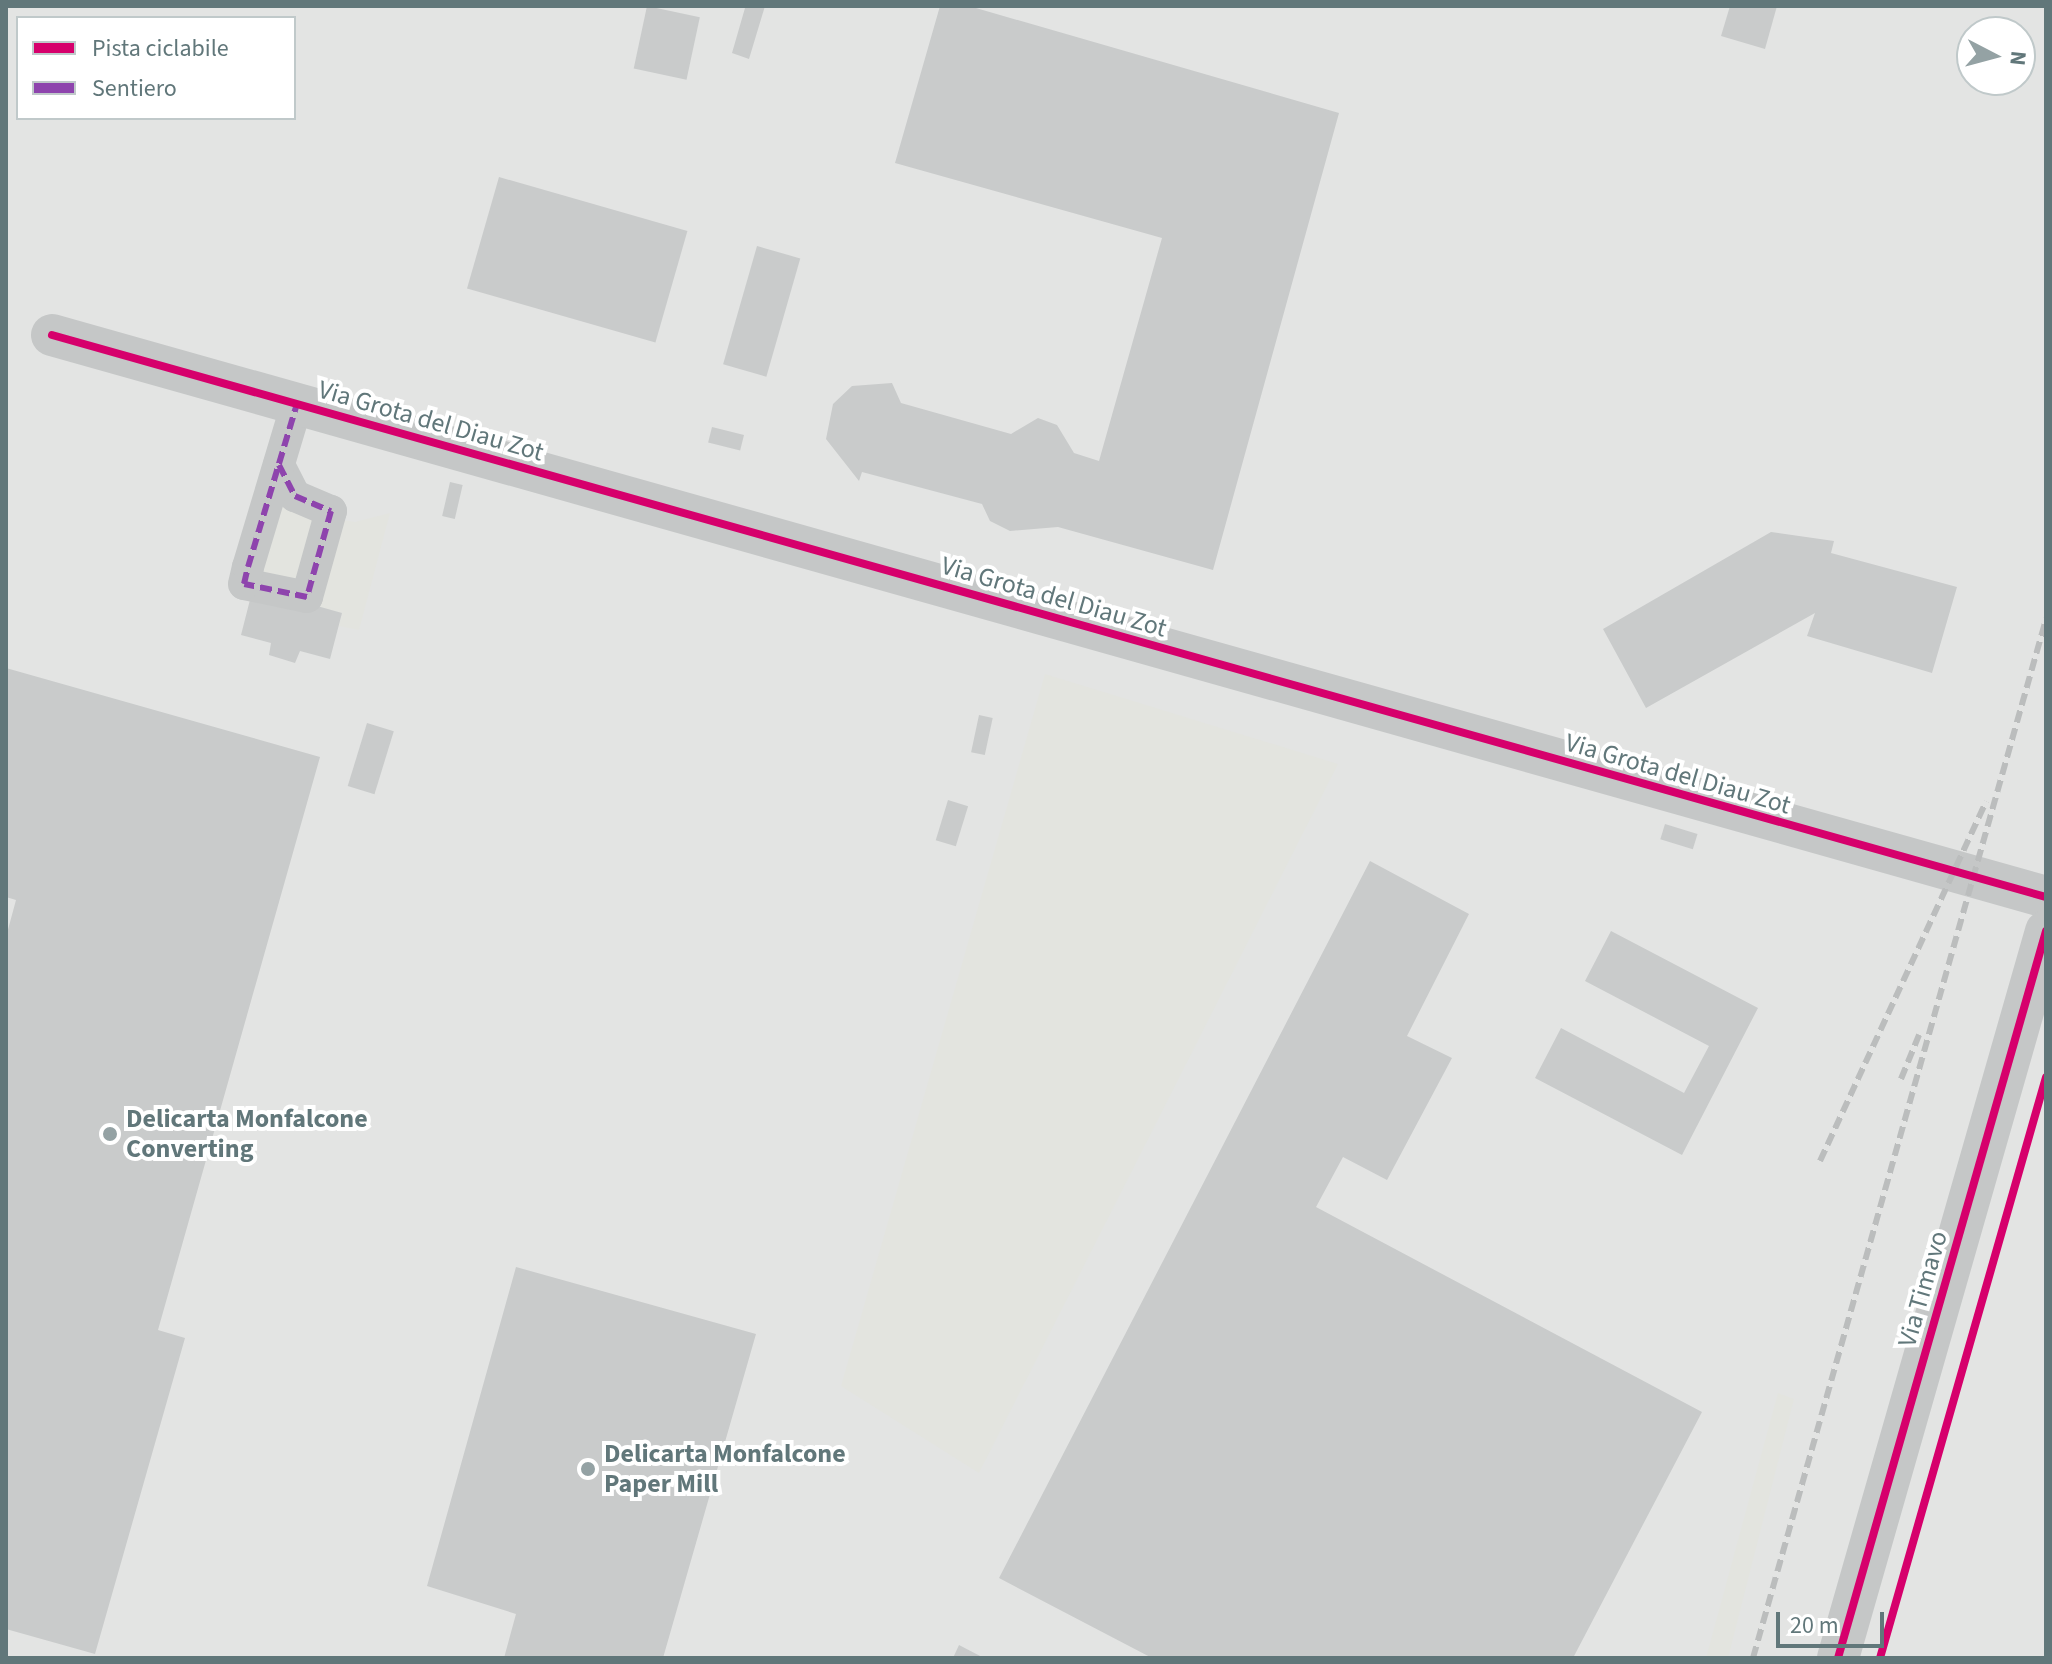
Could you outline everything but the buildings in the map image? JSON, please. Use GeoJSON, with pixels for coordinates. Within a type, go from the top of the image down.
{"type":"FeatureCollection","features":[{"type":"Feature","properties":{"kind":"street","name":"Via Grota del Diau Zot"},"geometry":{"type":"LineString","coordinates":[[52,335],[2046,897]]}},
{"type":"Feature","properties":{"kind":"street"},"geometry":{"type":"LineString","coordinates":[[279,465],[297,404]]}},
{"type":"Feature","properties":{"kind":"street","name":"Via Timavo"},"geometry":{"type":"LineString","coordinates":[[1838,1658],[2046,931]]}},
{"type":"Feature","properties":{"kind":"shaded area"},"geometry":{"type":"Polygon","coordinates":[[[6,6],[2046,6],[2046,1658],[6,1658],[6,6]]]}},
{"type":"Feature","properties":{"kind":"shaded area"},"geometry":{"type":"Polygon","coordinates":[[[279,465],[330,518],[355,522],[390,513],[359,630],[339,626],[342,613],[309,604],[248,567],[279,465]]]}},
{"type":"Feature","properties":{"kind":"shaded area"},"geometry":{"type":"Polygon","coordinates":[[[1045,674],[1338,764],[979,1473],[841,1386],[1045,674]]]}},
{"type":"Feature","properties":{"kind":"shaded area"},"geometry":{"type":"Polygon","coordinates":[[[1778,1393],[1794,1399],[1728,1658],[1706,1658],[1778,1393]]]}},
{"type":"Feature","properties":{"kind":"railway"},"geometry":{"type":"LineString","coordinates":[[1753,1658],[2046,619]]}},
{"type":"Feature","properties":{"kind":"railway"},"geometry":{"type":"LineString","coordinates":[[1820,1161],[1986,801]]}},
{"type":"Feature","properties":{"kind":"railway"},"geometry":{"type":"LineString","coordinates":[[1901,1079],[1919,1035]]}},
{"type":"Feature","properties":{"kind":"marked path"},"geometry":{"type":"LineString","coordinates":[[279,465],[295,496],[331,511],[307,597],[244,584],[248,567],[297,404]]}},
{"type":"Feature","properties":{"kind":"cycle path"},"geometry":{"type":"LineString","coordinates":[[52,335],[2046,897]]}},
{"type":"Feature","properties":{"kind":"cycle path"},"geometry":{"type":"LineString","coordinates":[[1838,1658],[2046,931]]}},
{"type":"Feature","properties":{"kind":"cycle path"},"geometry":{"type":"LineString","coordinates":[[1880,1658],[2046,1077]]}},
{"type":"Feature","properties":{"kind":"place","name":"Delicarta Monfalcone Converting"},"geometry":{"type":"Point","coordinates":[110,1134]}},
{"type":"Feature","properties":{"kind":"place","name":"Delicarta Monfalcone Paper Mill"},"geometry":{"type":"Point","coordinates":[588,1469]}}]}
